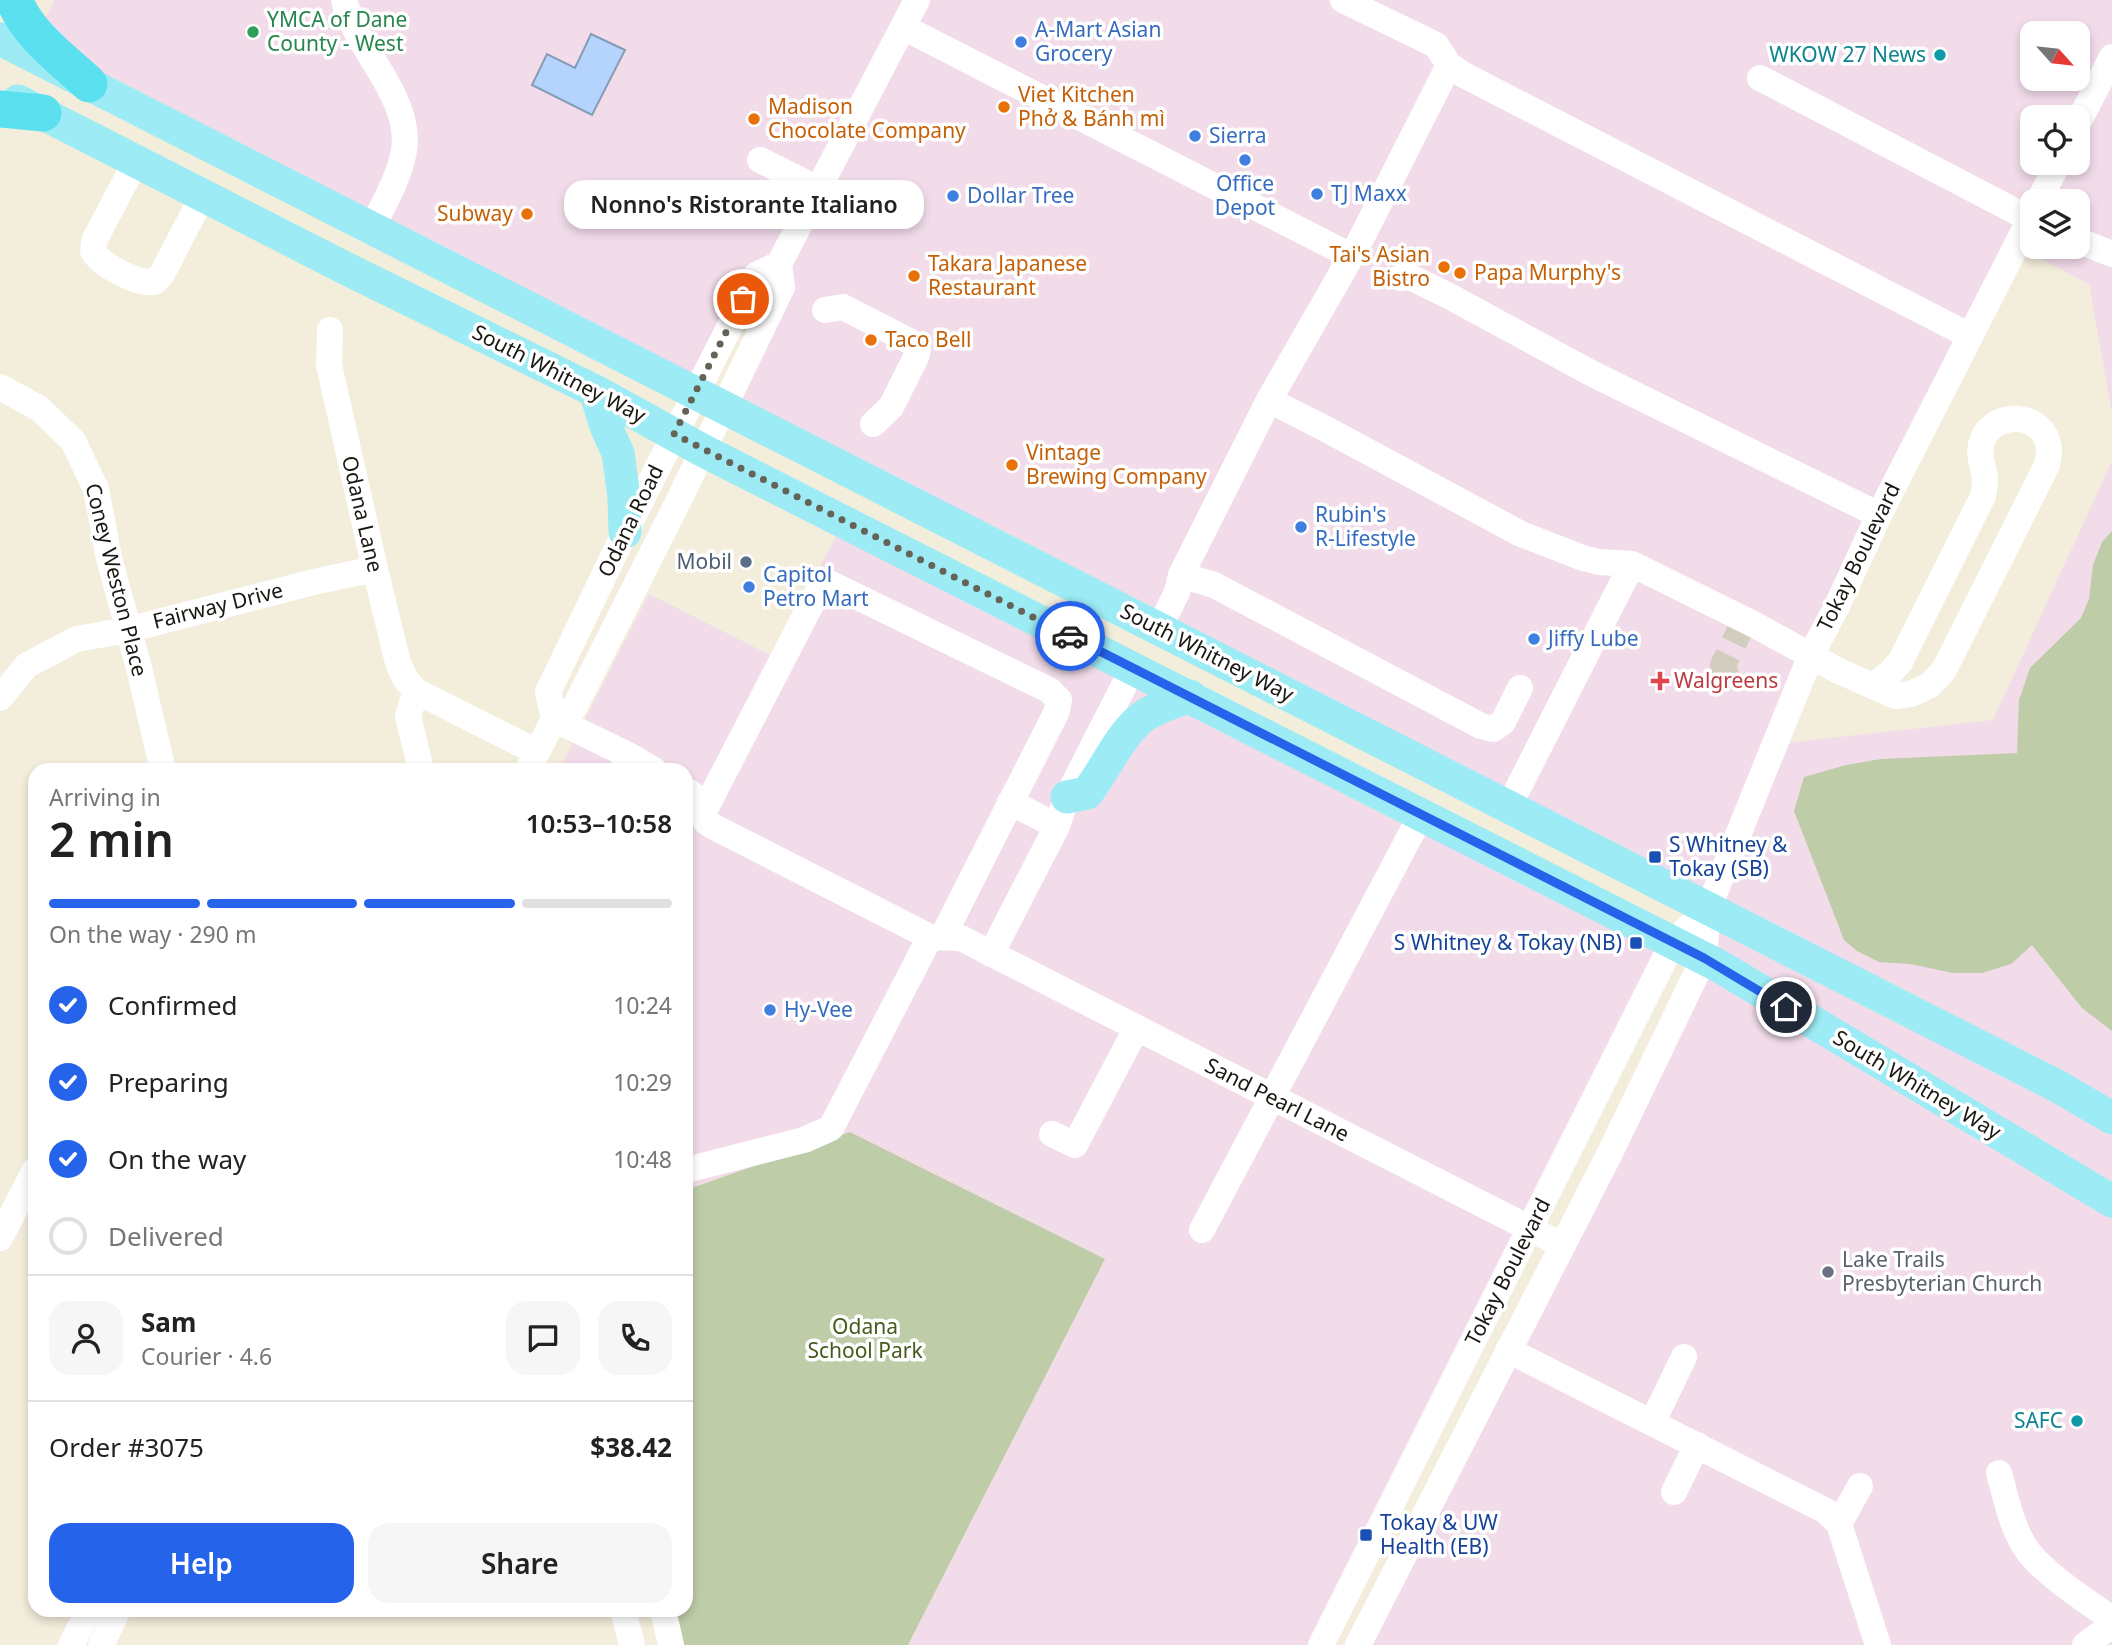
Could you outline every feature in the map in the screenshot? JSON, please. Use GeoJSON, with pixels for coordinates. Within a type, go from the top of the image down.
{"type":"FeatureCollection","features":[{"type":"Feature","properties":{"kind":"highway"},"geometry":{"type":"LineString","coordinates":[[14,0],[21,14],[42,41],[89,84]]}},
{"type":"Feature","properties":{"kind":"highway"},"geometry":{"type":"LineString","coordinates":[[0,109],[43,113]]}},
{"type":"Feature","properties":{"kind":"main road","name":"South Whitney Way"},"geometry":{"type":"LineString","coordinates":[[0,39],[1509,806],[2059,1087],[2112,1118]]}},
{"type":"Feature","properties":{"kind":"main road","name":"South Whitney Way"},"geometry":{"type":"LineString","coordinates":[[0,92],[595,391],[688,442],[1704,958],[2112,1201]]}},
{"type":"Feature","properties":{"kind":"main road"},"geometry":{"type":"LineString","coordinates":[[595,391],[618,453],[624,497],[625,533]]}},
{"type":"Feature","properties":{"kind":"main road"},"geometry":{"type":"LineString","coordinates":[[1090,646],[1159,629]]}},
{"type":"Feature","properties":{"kind":"main road"},"geometry":{"type":"LineString","coordinates":[[1133,668],[1227,663]]}},
{"type":"Feature","properties":{"kind":"main road"},"geometry":{"type":"LineString","coordinates":[[1062,811],[1087,793],[1127,733],[1140,720],[1190,696]]}},
{"type":"Feature","properties":{"kind":"street"},"geometry":{"type":"LineString","coordinates":[[344,0],[349,21],[398,105],[405,127],[404,153],[399,174],[371,229]]}},
{"type":"Feature","properties":{"kind":"street","name":"Odana Road"},"geometry":{"type":"LineString","coordinates":[[554,719],[548,692],[625,533],[688,442],[724,407],[782,287],[779,264],[917,0]]}},
{"type":"Feature","properties":{"kind":"street"},"geometry":{"type":"LineString","coordinates":[[1343,0],[1436,46],[1449,65],[1475,81],[1970,336]]}},
{"type":"Feature","properties":{"kind":"street"},"geometry":{"type":"LineString","coordinates":[[903,27],[1351,256]]}},
{"type":"Feature","properties":{"kind":"street"},"geometry":{"type":"LineString","coordinates":[[2087,105],[2112,57]]}},
{"type":"Feature","properties":{"kind":"street"},"geometry":{"type":"LineString","coordinates":[[1159,629],[1177,592],[1181,575],[1269,400],[1351,256],[1449,65]]}},
{"type":"Feature","properties":{"kind":"street"},"geometry":{"type":"LineString","coordinates":[[1760,78],[2020,208]]}},
{"type":"Feature","properties":{"kind":"street"},"geometry":{"type":"LineString","coordinates":[[760,160],[818,189]]}},
{"type":"Feature","properties":{"kind":"street"},"geometry":{"type":"LineString","coordinates":[[136,161],[94,241],[93,251],[103,263],[144,283],[154,282],[162,274],[203,195]]}},
{"type":"Feature","properties":{"kind":"street","name":"Tokay Boulevard"},"geometry":{"type":"LineString","coordinates":[[1358,1645],[1610,1153],[1704,958],[1708,909],[1811,655],[1879,515],[2020,239]]}},
{"type":"Feature","properties":{"kind":"street"},"geometry":{"type":"LineString","coordinates":[[2090,245],[2111,252]]}},
{"type":"Feature","properties":{"kind":"street","name":"Odana Road"},"geometry":{"type":"LineString","coordinates":[[532,761],[554,719],[574,708],[688,442],[695,392],[756,275],[779,264]]}},
{"type":"Feature","properties":{"kind":"street"},"geometry":{"type":"LineString","coordinates":[[1400,278],[1410,277],[1439,291],[1591,373],[1879,515]]}},
{"type":"Feature","properties":{"kind":"street"},"geometry":{"type":"LineString","coordinates":[[825,310],[843,307],[913,343],[918,349],[891,407],[873,424]]}},
{"type":"Feature","properties":{"kind":"street","name":"Odana Lane"},"geometry":{"type":"LineString","coordinates":[[330,330],[329,365],[374,569],[398,663],[406,680],[416,691]]}},
{"type":"Feature","properties":{"kind":"street","name":"Coney Weston Place"},"geometry":{"type":"LineString","coordinates":[[0,387],[40,409],[73,441],[96,489],[109,558],[161,763]]}},
{"type":"Feature","properties":{"kind":"street"},"geometry":{"type":"LineString","coordinates":[[1269,400],[1521,534],[1583,558],[1632,564],[1839,671],[1895,696],[1911,694],[1930,685],[1944,670],[2047,466],[2049,449],[2043,432],[2033,423],[2018,418],[2004,419],[1991,428],[1982,441],[1980,459],[1985,478],[1983,496],[1900,662],[1874,685]]}},
{"type":"Feature","properties":{"kind":"street"},"geometry":{"type":"LineString","coordinates":[[1509,806],[1632,564]]}},
{"type":"Feature","properties":{"kind":"street","name":"Fairway Drive"},"geometry":{"type":"LineString","coordinates":[[0,698],[27,665],[77,639],[127,630],[374,569]]}},
{"type":"Feature","properties":{"kind":"street"},"geometry":{"type":"LineString","coordinates":[[1181,575],[1214,585],[1481,726],[1493,729],[1503,722],[1520,688]]}},
{"type":"Feature","properties":{"kind":"street"},"geometry":{"type":"LineString","coordinates":[[693,1168],[804,1140],[831,1128],[1010,802],[1059,706],[1059,700],[1055,695],[828,583],[818,591],[698,822]]}},
{"type":"Feature","properties":{"kind":"street"},"geometry":{"type":"LineString","coordinates":[[991,954],[1133,668]]}},
{"type":"Feature","properties":{"kind":"street"},"geometry":{"type":"LineString","coordinates":[[419,763],[408,716],[416,691],[532,761]]}},
{"type":"Feature","properties":{"kind":"street"},"geometry":{"type":"LineString","coordinates":[[554,719],[626,763]]}},
{"type":"Feature","properties":{"kind":"street"},"geometry":{"type":"LineString","coordinates":[[693,799],[698,822]]}},
{"type":"Feature","properties":{"kind":"street"},"geometry":{"type":"LineString","coordinates":[[1010,802],[1062,811]]}},
{"type":"Feature","properties":{"kind":"street"},"geometry":{"type":"LineString","coordinates":[[1202,1230],[1421,816]]}},
{"type":"Feature","properties":{"kind":"street","name":"Sand Pearl Lane"},"geometry":{"type":"LineString","coordinates":[[698,822],[936,936],[961,938],[1562,1245]]}},
{"type":"Feature","properties":{"kind":"street","name":"Tokay Boulevard"},"geometry":{"type":"LineString","coordinates":[[1321,1645],[1673,942],[1708,909]]}},
{"type":"Feature","properties":{"kind":"street"},"geometry":{"type":"LineString","coordinates":[[1052,1134],[1075,1145],[1136,1028]]}},
{"type":"Feature","properties":{"kind":"street"},"geometry":{"type":"LineString","coordinates":[[0,1238],[28,1184]]}},
{"type":"Feature","properties":{"kind":"street"},"geometry":{"type":"LineString","coordinates":[[1508,1350],[1826,1511],[1839,1524],[1878,1645]]}},
{"type":"Feature","properties":{"kind":"street"},"geometry":{"type":"LineString","coordinates":[[1652,1423],[1684,1357]]}},
{"type":"Feature","properties":{"kind":"street"},"geometry":{"type":"LineString","coordinates":[[1674,1492],[1697,1446]]}},
{"type":"Feature","properties":{"kind":"street"},"geometry":{"type":"LineString","coordinates":[[1999,1473],[2017,1534],[2028,1552],[2067,1586],[2112,1619]]}},
{"type":"Feature","properties":{"kind":"street"},"geometry":{"type":"LineString","coordinates":[[1839,1524],[1860,1486]]}},
{"type":"Feature","properties":{"kind":"street"},"geometry":{"type":"LineString","coordinates":[[71,1645],[85,1617]]}},
{"type":"Feature","properties":{"kind":"street"},"geometry":{"type":"LineString","coordinates":[[101,1645],[115,1617]]}},
{"type":"Feature","properties":{"kind":"street"},"geometry":{"type":"LineString","coordinates":[[625,1617],[632,1645]]}},
{"type":"Feature","properties":{"kind":"street"},"geometry":{"type":"LineString","coordinates":[[665,1617],[671,1645]]}},
{"type":"Feature","properties":{"kind":"street"},"geometry":{"type":"LineString","coordinates":[[2085,1645],[2112,1625]]}},
{"type":"Feature","properties":{"kind":"shaded area"},"geometry":{"type":"Polygon","coordinates":[[[55,0],[2112,0],[2112,413],[2089,284],[2041,259],[2090,259],[2090,189],[2020,189],[2020,248],[2016,246],[1776,744],[1993,720],[2112,461],[2112,1645],[1358,1645],[1704,958],[1703,904],[724,407],[778,265],[695,392],[26,52],[55,0]]]}},
{"type":"Feature","properties":{"kind":"shaded area"},"geometry":{"type":"Polygon","coordinates":[[[846,518],[1673,942],[1321,1645],[908,1645],[1105,1259],[850,1132],[693,1188],[693,763],[563,763],[649,594],[772,656],[846,518]]]}},
{"type":"Feature","properties":{"kind":"green space"},"geometry":{"type":"Polygon","coordinates":[[[2112,531],[2112,1031],[2082,1008],[2032,945],[2011,964],[1982,973],[1953,973],[1910,964],[1879,962],[1857,951],[1844,940],[1794,811],[1804,777],[1846,765],[1881,759],[2017,753],[2019,700],[2030,668],[2081,618],[2089,599],[2093,565],[2102,542],[2112,531]]]}},
{"type":"Feature","properties":{"kind":"green space","name":"Odana School Park"},"geometry":{"type":"Polygon","coordinates":[[[850,1132],[1105,1259],[908,1645],[671,1645],[665,1617],[693,1617],[693,1188],[850,1132]]]}},
{"type":"Feature","properties":{"kind":"water"},"geometry":{"type":"Polygon","coordinates":[[[591,34],[625,50],[592,115],[532,85],[547,54],[575,68],[591,34]]]}},
{"type":"Feature","properties":{"kind":"tunnel"},"geometry":{"type":"LineString","coordinates":[[1727,679],[1723,665],[1745,620]]}},
{"type":"Feature","properties":{"kind":"way so far"},"geometry":{"type":"LineString","coordinates":[[743,299],[674,434],[1070,636]]}},
{"type":"Feature","properties":{"kind":"place","name":"YMCA of Dane County - West"},"geometry":{"type":"Point","coordinates":[253,32]}},
{"type":"Feature","properties":{"kind":"place","name":"A-Mart Asian Grocery"},"geometry":{"type":"Point","coordinates":[1021,42]}},
{"type":"Feature","properties":{"kind":"place","name":"WKOW 27 News"},"geometry":{"type":"Point","coordinates":[1940,55]}},
{"type":"Feature","properties":{"kind":"place","name":"Viet Kitchen Phở & Bánh mì"},"geometry":{"type":"Point","coordinates":[1004,107]}},
{"type":"Feature","properties":{"kind":"place","name":"Madison Chocolate Company"},"geometry":{"type":"Point","coordinates":[754,119]}},
{"type":"Feature","properties":{"kind":"place","name":"Sierra"},"geometry":{"type":"Point","coordinates":[1195,136]}},
{"type":"Feature","properties":{"kind":"place","name":"Office Depot"},"geometry":{"type":"Point","coordinates":[1245,160]}},
{"type":"Feature","properties":{"kind":"place","name":"TJ Maxx"},"geometry":{"type":"Point","coordinates":[1317,194]}},
{"type":"Feature","properties":{"kind":"place","name":"Dollar Tree"},"geometry":{"type":"Point","coordinates":[953,196]}},
{"type":"Feature","properties":{"kind":"place","name":"Subway"},"geometry":{"type":"Point","coordinates":[527,214]}},
{"type":"Feature","properties":{"kind":"place","name":"Tai's Asian Bistro"},"geometry":{"type":"Point","coordinates":[1444,267]}},
{"type":"Feature","properties":{"kind":"place","name":"Papa Murphy's"},"geometry":{"type":"Point","coordinates":[1460,273]}},
{"type":"Feature","properties":{"kind":"place","name":"Takara Japanese Restaurant"},"geometry":{"type":"Point","coordinates":[914,276]}},
{"type":"Feature","properties":{"kind":"place","name":"Nonno's Ristorante Italiano"},"geometry":{"type":"Point","coordinates":[743,299]}},
{"type":"Feature","properties":{"kind":"place","name":"Taco Bell"},"geometry":{"type":"Point","coordinates":[871,340]}},
{"type":"Feature","properties":{"kind":"place","name":"Vintage Brewing Company"},"geometry":{"type":"Point","coordinates":[1012,465]}},
{"type":"Feature","properties":{"kind":"place","name":"Rubin's R-Lifestyle"},"geometry":{"type":"Point","coordinates":[1301,527]}},
{"type":"Feature","properties":{"kind":"place","name":"Mobil"},"geometry":{"type":"Point","coordinates":[746,562]}},
{"type":"Feature","properties":{"kind":"place","name":"Capitol Petro Mart"},"geometry":{"type":"Point","coordinates":[749,587]}},
{"type":"Feature","properties":{"kind":"place","name":"Jiffy Lube"},"geometry":{"type":"Point","coordinates":[1534,639]}},
{"type":"Feature","properties":{"kind":"place","name":"Walgreens"},"geometry":{"type":"Point","coordinates":[1660,681]}},
{"type":"Feature","properties":{"kind":"place","name":"S Whitney & Tokay (SB)"},"geometry":{"type":"Point","coordinates":[1655,857]}},
{"type":"Feature","properties":{"kind":"place","name":"S Whitney & Tokay (NB)"},"geometry":{"type":"Point","coordinates":[1636,943]}},
{"type":"Feature","properties":{"kind":"place","name":"Hy-Vee"},"geometry":{"type":"Point","coordinates":[770,1010]}},
{"type":"Feature","properties":{"kind":"place","name":"Lake Trails Presbyterian Church"},"geometry":{"type":"Point","coordinates":[1828,1272]}},
{"type":"Feature","properties":{"kind":"place","name":"SAFC"},"geometry":{"type":"Point","coordinates":[2077,1421]}},
{"type":"Feature","properties":{"kind":"place","name":"Tokay & UW Health (EB)"},"geometry":{"type":"Point","coordinates":[1366,1535]}},
{"type":"Feature","properties":{"kind":"route"},"geometry":{"type":"LineString","coordinates":[[1070,636],[1704,958],[1786,1007]]}}]}
